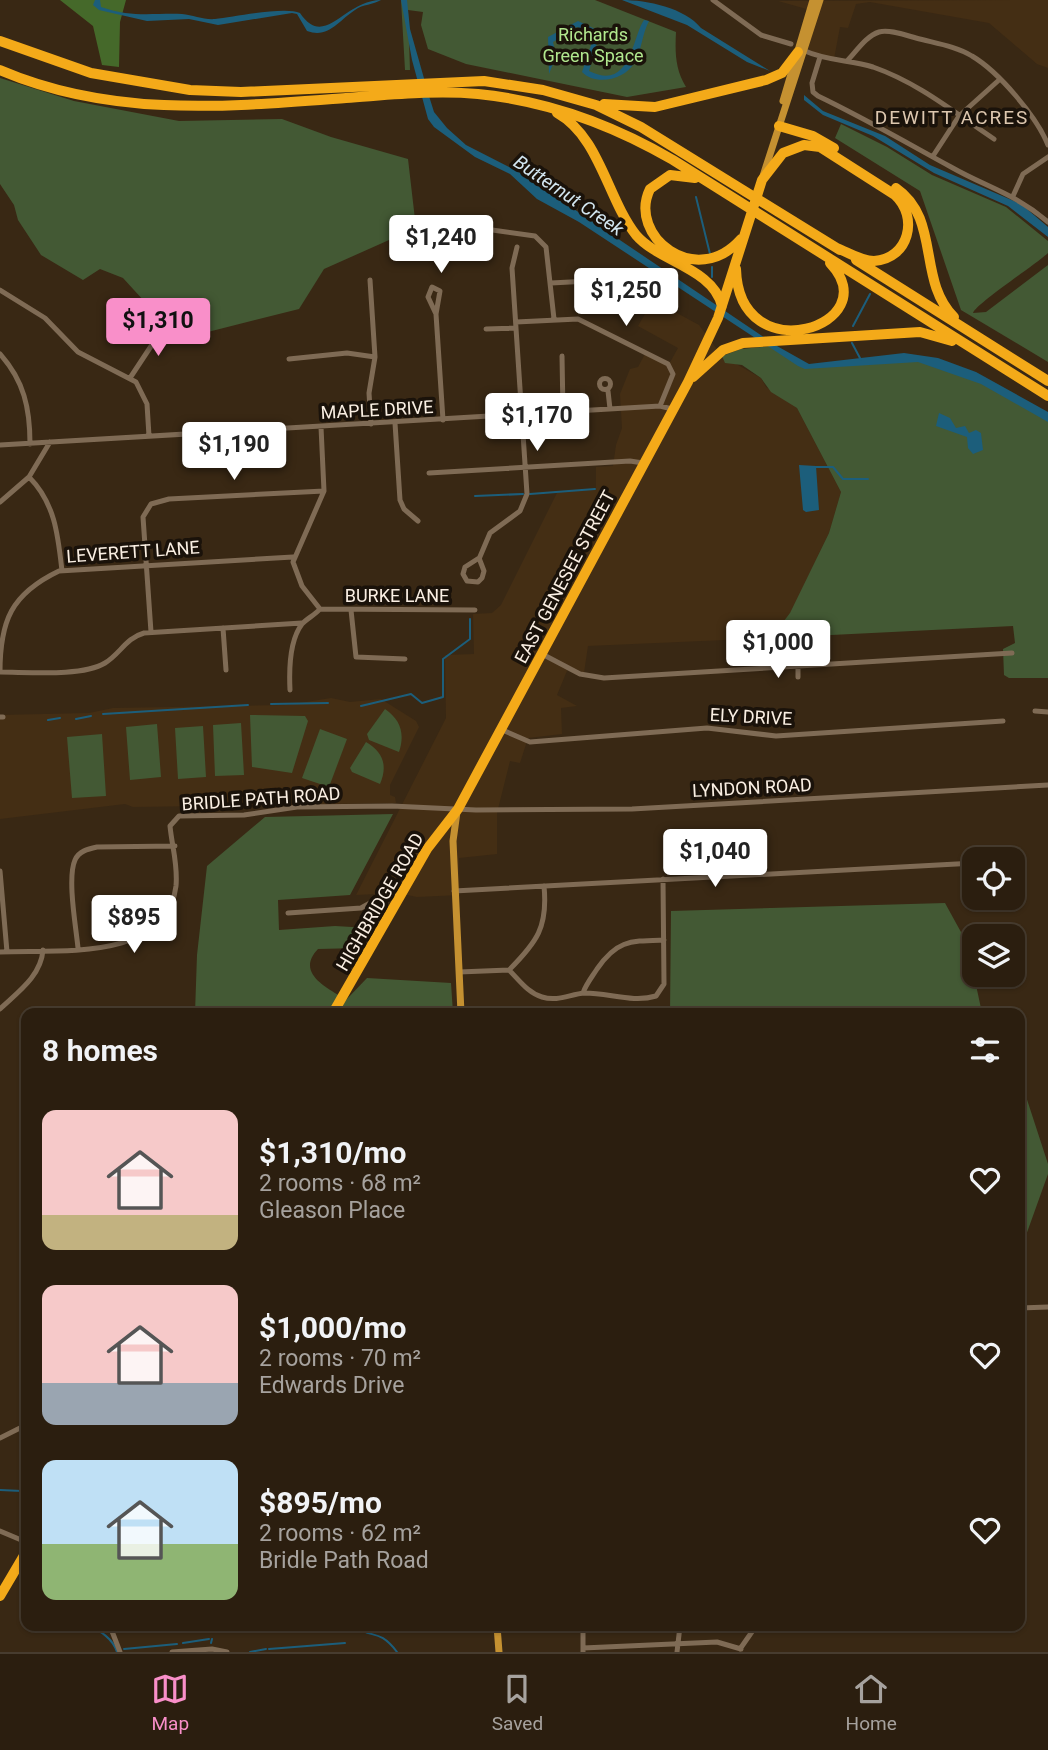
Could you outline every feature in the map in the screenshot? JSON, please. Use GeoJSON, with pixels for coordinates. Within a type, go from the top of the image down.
{"type":"FeatureCollection","features":[{"type":"Feature","properties":{"kind":"highway"},"geometry":{"type":"LineString","coordinates":[[0,41],[91,73],[190,90],[241,92],[484,81],[543,90],[583,101],[636,108],[673,104],[775,76],[789,65],[798,48]]}},
{"type":"Feature","properties":{"kind":"highway"},"geometry":{"type":"LineString","coordinates":[[0,70],[85,97],[169,108],[438,93],[492,96],[538,104],[625,134],[705,180],[1048,396]]}},
{"type":"Feature","properties":{"kind":"highway"},"geometry":{"type":"LineString","coordinates":[[583,101],[641,127],[1048,381]]}},
{"type":"Feature","properties":{"kind":"highway"},"geometry":{"type":"LineString","coordinates":[[538,104],[566,118],[582,135],[636,235],[703,279],[717,292],[722,306]]}},
{"type":"Feature","properties":{"kind":"highway"},"geometry":{"type":"LineString","coordinates":[[779,126],[821,140],[908,197],[922,222],[938,296],[947,311],[967,329]]}},
{"type":"Feature","properties":{"kind":"highway"},"geometry":{"type":"LineString","coordinates":[[762,180],[783,153],[797,146],[815,145],[895,195],[904,204],[909,230],[902,246],[893,254],[881,260],[866,260],[838,248]]}},
{"type":"Feature","properties":{"kind":"highway"},"geometry":{"type":"LineString","coordinates":[[705,180],[670,174],[653,185],[648,193],[646,209],[657,238],[675,254],[703,261],[722,256],[743,236]]}},
{"type":"Feature","properties":{"kind":"highway","name":"EAST GENESEE STREET"},"geometry":{"type":"LineString","coordinates":[[458,809],[711,337],[762,180]]}},
{"type":"Feature","properties":{"kind":"highway"},"geometry":{"type":"LineString","coordinates":[[735,263],[738,292],[753,315],[775,328],[805,330],[833,317],[843,294],[839,275],[816,251]]}},
{"type":"Feature","properties":{"kind":"highway"},"geometry":{"type":"LineString","coordinates":[[688,382],[723,350],[743,343],[920,332],[936,335],[975,350]]}},
{"type":"Feature","properties":{"kind":"highway","name":"HIGHBRIDGE ROAD"},"geometry":{"type":"LineString","coordinates":[[336,1008],[427,849],[458,809]]}},
{"type":"Feature","properties":{"kind":"highway"},"geometry":{"type":"LineString","coordinates":[[0,1596],[21,1560]]}},
{"type":"Feature","properties":{"kind":"main road","name":"EAST GENESEE STREET"},"geometry":{"type":"LineString","coordinates":[[762,180],[779,126],[798,48],[818,1]]}},
{"type":"Feature","properties":{"kind":"main road","name":"EAST GENESEE STREET"},"geometry":{"type":"LineString","coordinates":[[458,809],[453,841],[461,1008]]}},
{"type":"Feature","properties":{"kind":"main road"},"geometry":{"type":"LineString","coordinates":[[497,1631],[499,1652]]}},
{"type":"Feature","properties":{"kind":"street"},"geometry":{"type":"LineString","coordinates":[[713,0],[761,35],[820,57],[847,61],[902,79],[994,139]]}},
{"type":"Feature","properties":{"kind":"street"},"geometry":{"type":"LineString","coordinates":[[726,8],[730,0]]}},
{"type":"Feature","properties":{"kind":"street"},"geometry":{"type":"LineString","coordinates":[[847,61],[878,32],[893,33],[968,54],[999,80],[1036,122],[1048,145]]}},
{"type":"Feature","properties":{"kind":"street"},"geometry":{"type":"LineString","coordinates":[[820,57],[812,83],[813,92],[1013,196],[1048,222]]}},
{"type":"Feature","properties":{"kind":"street"},"geometry":{"type":"LineString","coordinates":[[933,156],[960,116],[999,80]]}},
{"type":"Feature","properties":{"kind":"street"},"geometry":{"type":"LineString","coordinates":[[1013,196],[1023,174],[1048,157]]}},
{"type":"Feature","properties":{"kind":"street"},"geometry":{"type":"LineString","coordinates":[[478,229],[535,236],[549,254],[554,319]]}},
{"type":"Feature","properties":{"kind":"street"},"geometry":{"type":"LineString","coordinates":[[479,559],[482,578],[478,582],[467,581],[463,574],[465,567],[479,559],[493,530],[524,508],[527,494],[512,268],[517,247]]}},
{"type":"Feature","properties":{"kind":"street"},"geometry":{"type":"LineString","coordinates":[[370,280],[374,357],[369,393],[371,424]]}},
{"type":"Feature","properties":{"kind":"street"},"geometry":{"type":"LineString","coordinates":[[551,283],[589,281]]}},
{"type":"Feature","properties":{"kind":"street"},"geometry":{"type":"LineString","coordinates":[[0,290],[45,318],[78,352],[130,378],[145,395],[149,436]]}},
{"type":"Feature","properties":{"kind":"street"},"geometry":{"type":"LineString","coordinates":[[436,313],[443,420]]}},
{"type":"Feature","properties":{"kind":"street"},"geometry":{"type":"LineString","coordinates":[[486,329],[554,319],[585,322],[671,367],[672,376],[660,406]]}},
{"type":"Feature","properties":{"kind":"street"},"geometry":{"type":"LineString","coordinates":[[130,378],[165,325]]}},
{"type":"Feature","properties":{"kind":"street"},"geometry":{"type":"LineString","coordinates":[[289,359],[347,353],[374,357]]}},
{"type":"Feature","properties":{"kind":"street"},"geometry":{"type":"LineString","coordinates":[[0,354],[19,379],[26,398],[30,444]]}},
{"type":"Feature","properties":{"kind":"street"},"geometry":{"type":"LineString","coordinates":[[562,356],[563,412]]}},
{"type":"Feature","properties":{"kind":"street"},"geometry":{"type":"LineString","coordinates":[[608,391],[610,409]]}},
{"type":"Feature","properties":{"kind":"street","name":"MAPLE DRIVE"},"geometry":{"type":"LineString","coordinates":[[0,445],[660,406],[672,408]]}},
{"type":"Feature","properties":{"kind":"street"},"geometry":{"type":"LineString","coordinates":[[395,423],[400,500],[404,509],[418,521]]}},
{"type":"Feature","properties":{"kind":"street"},"geometry":{"type":"LineString","coordinates":[[290,690],[291,654],[302,623],[320,609],[295,572],[293,557],[324,491],[321,427]]}},
{"type":"Feature","properties":{"kind":"street"},"geometry":{"type":"LineString","coordinates":[[0,502],[29,477],[50,442]]}},
{"type":"Feature","properties":{"kind":"street"},"geometry":{"type":"LineString","coordinates":[[429,473],[630,461],[643,463]]}},
{"type":"Feature","properties":{"kind":"street"},"geometry":{"type":"LineString","coordinates":[[29,477],[40,489],[51,509],[61,570]]}},
{"type":"Feature","properties":{"kind":"street"},"geometry":{"type":"LineString","coordinates":[[150,632],[143,517],[151,504],[169,499],[324,491]]}},
{"type":"Feature","properties":{"kind":"street","name":"LEVERETT LANE"},"geometry":{"type":"LineString","coordinates":[[0,672],[1,637],[13,607],[36,584],[61,570],[293,557]]}},
{"type":"Feature","properties":{"kind":"street","name":"BURKE LANE"},"geometry":{"type":"LineString","coordinates":[[320,609],[475,610]]}},
{"type":"Feature","properties":{"kind":"street"},"geometry":{"type":"LineString","coordinates":[[351,610],[356,657],[405,659]]}},
{"type":"Feature","properties":{"kind":"street"},"geometry":{"type":"LineString","coordinates":[[0,672],[97,667],[113,657],[129,640],[150,632],[302,623]]}},
{"type":"Feature","properties":{"kind":"street"},"geometry":{"type":"LineString","coordinates":[[223,628],[226,670]]}},
{"type":"Feature","properties":{"kind":"street"},"geometry":{"type":"LineString","coordinates":[[541,654],[580,674],[594,678],[1012,653]]}},
{"type":"Feature","properties":{"kind":"street"},"geometry":{"type":"LineString","coordinates":[[798,666],[798,677]]}},
{"type":"Feature","properties":{"kind":"street"},"geometry":{"type":"LineString","coordinates":[[1035,711],[1048,712]]}},
{"type":"Feature","properties":{"kind":"street","name":"ELY DRIVE"},"geometry":{"type":"LineString","coordinates":[[500,729],[530,741],[707,728],[776,736],[1003,721]]}},
{"type":"Feature","properties":{"kind":"street","name":"LYNDON ROAD"},"geometry":{"type":"LineString","coordinates":[[458,809],[632,809],[1048,785]]}},
{"type":"Feature","properties":{"kind":"street","name":"BRIDLE PATH ROAD"},"geometry":{"type":"LineString","coordinates":[[4,952],[125,944],[141,937],[155,924],[174,896],[175,846],[170,827],[174,818],[244,815],[297,807],[392,806],[458,809]]}},
{"type":"Feature","properties":{"kind":"street"},"geometry":{"type":"LineString","coordinates":[[78,948],[73,875],[74,862],[79,854],[97,847],[175,846]]}},
{"type":"Feature","properties":{"kind":"street"},"geometry":{"type":"LineString","coordinates":[[454,891],[962,864]]}},
{"type":"Feature","properties":{"kind":"street"},"geometry":{"type":"LineString","coordinates":[[0,871],[4,952]]}},
{"type":"Feature","properties":{"kind":"street"},"geometry":{"type":"LineString","coordinates":[[509,970],[531,992],[544,998],[561,999],[583,993],[640,998],[660,993],[664,984],[663,879]]}},
{"type":"Feature","properties":{"kind":"street"},"geometry":{"type":"LineString","coordinates":[[458,972],[509,970],[532,944],[543,925],[544,886]]}},
{"type":"Feature","properties":{"kind":"street"},"geometry":{"type":"LineString","coordinates":[[288,913],[361,908],[379,898],[400,896]]}},
{"type":"Feature","properties":{"kind":"street"},"geometry":{"type":"LineString","coordinates":[[583,993],[607,954],[616,947],[631,941],[664,940]]}},
{"type":"Feature","properties":{"kind":"street"},"geometry":{"type":"LineString","coordinates":[[0,1009],[30,981],[43,950]]}},
{"type":"Feature","properties":{"kind":"street"},"geometry":{"type":"LineString","coordinates":[[1025,1308],[1048,1307]]}},
{"type":"Feature","properties":{"kind":"street"},"geometry":{"type":"LineString","coordinates":[[0,1438],[21,1427]]}},
{"type":"Feature","properties":{"kind":"street"},"geometry":{"type":"LineString","coordinates":[[0,1531],[21,1540]]}},
{"type":"Feature","properties":{"kind":"street"},"geometry":{"type":"LineString","coordinates":[[112,1631],[120,1652]]}},
{"type":"Feature","properties":{"kind":"street"},"geometry":{"type":"LineString","coordinates":[[583,1631],[583,1650],[717,1642],[740,1651],[753,1631]]}},
{"type":"Feature","properties":{"kind":"street"},"geometry":{"type":"LineString","coordinates":[[677,1652],[680,1631]]}},
{"type":"Feature","properties":{"kind":"street"},"geometry":{"type":"LineString","coordinates":[[172,1652],[212,1649],[227,1652]]}},
{"type":"Feature","properties":{"kind":"shaded area"},"geometry":{"type":"Polygon","coordinates":[[[1048,0],[1048,68],[1037,64],[989,23],[870,2],[856,4],[848,28],[840,27],[834,59],[805,51],[810,10],[778,1],[1048,0]]]}},
{"type":"Feature","properties":{"kind":"shaded area"},"geometry":{"type":"Polygon","coordinates":[[[653,300],[699,325],[722,356],[761,378],[766,387],[797,408],[841,492],[829,533],[790,614],[771,638],[588,646],[584,673],[569,666],[557,695],[577,706],[561,708],[562,734],[528,738],[520,763],[510,761],[497,813],[497,854],[459,858],[460,895],[356,895],[446,718],[445,655],[474,654],[473,614],[492,613],[501,605],[558,491],[596,490],[596,467],[613,466],[622,428],[620,394],[630,369],[638,367],[645,354],[668,366],[678,348],[638,326],[653,300]]]}},
{"type":"Feature","properties":{"kind":"shaded area"},"geometry":{"type":"Polygon","coordinates":[[[331,698],[350,702],[381,699],[416,721],[419,727],[390,785],[390,795],[395,797],[396,803],[133,807],[125,804],[0,819],[0,715],[89,713],[113,708],[287,705],[331,698]]]}},
{"type":"Feature","properties":{"kind":"green space"},"geometry":{"type":"Polygon","coordinates":[[[60,0],[126,0],[120,22],[119,67],[102,65],[93,26],[60,0]]]}},
{"type":"Feature","properties":{"kind":"green space","name":"Richards Green Space"},"geometry":{"type":"Polygon","coordinates":[[[401,0],[595,0],[676,32],[676,60],[686,87],[627,97],[466,64],[428,49],[421,25],[423,12],[408,10],[410,70],[405,70],[401,0]]]}},
{"type":"Feature","properties":{"kind":"green space"},"geometry":{"type":"Polygon","coordinates":[[[0,78],[74,101],[179,121],[282,119],[331,137],[408,159],[416,228],[324,269],[299,309],[196,335],[155,313],[123,278],[100,269],[83,280],[41,255],[18,220],[14,205],[0,184],[0,78]]]}},
{"type":"Feature","properties":{"kind":"green space"},"geometry":{"type":"Polygon","coordinates":[[[841,124],[887,147],[932,175],[1006,207],[1048,241],[1048,253],[973,313],[986,312],[1048,265],[1048,362],[961,310],[920,191],[835,138],[841,124]]]}},
{"type":"Feature","properties":{"kind":"green space"},"geometry":{"type":"Polygon","coordinates":[[[773,346],[811,366],[916,358],[974,376],[1048,417],[1048,678],[1009,678],[1004,675],[1003,649],[1015,643],[1013,626],[771,638],[790,613],[829,533],[841,492],[797,408],[771,392],[761,378],[742,365],[725,363],[722,356],[741,349],[773,346]]]}},
{"type":"Feature","properties":{"kind":"green space"},"geometry":{"type":"Polygon","coordinates":[[[385,709],[395,718],[400,728],[402,739],[399,752],[369,740],[367,734],[385,709]]]}},
{"type":"Feature","properties":{"kind":"green space"},"geometry":{"type":"Polygon","coordinates":[[[250,715],[305,716],[308,721],[292,773],[252,767],[250,715]]]}},
{"type":"Feature","properties":{"kind":"green space"},"geometry":{"type":"Polygon","coordinates":[[[241,723],[244,775],[215,776],[213,725],[241,723]]]}},
{"type":"Feature","properties":{"kind":"green space"},"geometry":{"type":"Polygon","coordinates":[[[157,724],[161,777],[130,780],[126,727],[157,724]]]}},
{"type":"Feature","properties":{"kind":"green space"},"geometry":{"type":"Polygon","coordinates":[[[203,726],[206,777],[178,779],[175,728],[203,726]]]}},
{"type":"Feature","properties":{"kind":"green space"},"geometry":{"type":"Polygon","coordinates":[[[320,729],[347,739],[329,787],[302,778],[320,729]]]}},
{"type":"Feature","properties":{"kind":"green space"},"geometry":{"type":"Polygon","coordinates":[[[102,734],[106,796],[72,798],[67,737],[102,734]]]}},
{"type":"Feature","properties":{"kind":"green space"},"geometry":{"type":"Polygon","coordinates":[[[366,742],[380,755],[384,765],[380,784],[352,772],[350,768],[366,742]]]}},
{"type":"Feature","properties":{"kind":"green space"},"geometry":{"type":"Polygon","coordinates":[[[393,814],[350,895],[278,900],[279,930],[335,926],[369,928],[370,933],[359,948],[318,949],[312,957],[310,964],[314,977],[340,996],[333,1008],[195,1008],[197,955],[207,866],[265,817],[393,814]]]}},
{"type":"Feature","properties":{"kind":"green space"},"geometry":{"type":"Polygon","coordinates":[[[945,903],[962,934],[962,987],[976,987],[981,1008],[670,1008],[671,911],[945,903]]]}},
{"type":"Feature","properties":{"kind":"green space"},"geometry":{"type":"Polygon","coordinates":[[[367,978],[451,983],[453,1008],[341,1008],[367,978]]]}},
{"type":"Feature","properties":{"kind":"green space"},"geometry":{"type":"Polygon","coordinates":[[[1025,1093],[1048,1164],[1048,1174],[1025,1238],[1025,1093]]]}},
{"type":"Feature","properties":{"kind":"water"},"geometry":{"type":"Polygon","coordinates":[[[95,0],[100,0],[101,7],[123,13],[182,14],[211,19],[293,11],[318,27],[327,25],[356,7],[381,0],[358,8],[328,31],[315,33],[307,31],[297,14],[292,13],[218,25],[189,19],[147,21],[99,10],[93,5],[95,0]]]}},
{"type":"Feature","properties":{"kind":"water"},"geometry":{"type":"Polygon","coordinates":[[[401,0],[407,0],[410,29],[434,112],[466,145],[519,172],[777,346],[809,364],[904,353],[938,358],[976,372],[1048,412],[1048,422],[981,384],[918,362],[805,369],[798,366],[579,222],[537,199],[510,174],[475,157],[434,127],[428,119],[412,60],[401,0]]]}},
{"type":"Feature","properties":{"kind":"water"},"geometry":{"type":"Polygon","coordinates":[[[622,0],[676,10],[770,71],[747,62],[687,25],[622,0]]]}},
{"type":"Feature","properties":{"kind":"water"},"geometry":{"type":"Polygon","coordinates":[[[644,20],[649,21],[639,53],[624,74],[602,80],[582,72],[594,36],[577,27],[553,42],[556,56],[549,74],[548,37],[578,21],[595,29],[598,39],[589,71],[603,76],[622,69],[644,20]]]}},
{"type":"Feature","properties":{"kind":"water"},"geometry":{"type":"Polygon","coordinates":[[[804,95],[823,111],[885,136],[930,165],[1021,204],[1048,227],[1048,237],[1008,206],[934,173],[873,136],[823,115],[804,100],[804,95]]]}},
{"type":"Feature","properties":{"kind":"water"},"geometry":{"type":"Polygon","coordinates":[[[939,413],[950,418],[956,428],[965,426],[969,433],[976,430],[981,433],[983,450],[973,454],[968,448],[967,437],[936,426],[939,413]]]}},
{"type":"Feature","properties":{"kind":"water"},"geometry":{"type":"Polygon","coordinates":[[[799,465],[816,466],[819,510],[803,510],[799,465]]]}},
{"type":"Feature","properties":{"kind":"waterway"},"geometry":{"type":"LineString","coordinates":[[696,197],[710,254]]}},
{"type":"Feature","properties":{"kind":"waterway"},"geometry":{"type":"LineString","coordinates":[[712,267],[712,277]]}},
{"type":"Feature","properties":{"kind":"waterway"},"geometry":{"type":"LineString","coordinates":[[853,326],[870,294]]}},
{"type":"Feature","properties":{"kind":"waterway"},"geometry":{"type":"LineString","coordinates":[[852,343],[861,360]]}},
{"type":"Feature","properties":{"kind":"waterway"},"geometry":{"type":"LineString","coordinates":[[816,467],[833,467],[843,479],[868,479]]}},
{"type":"Feature","properties":{"kind":"waterway"},"geometry":{"type":"LineString","coordinates":[[530,494],[595,489]]}},
{"type":"Feature","properties":{"kind":"waterway"},"geometry":{"type":"LineString","coordinates":[[475,496],[523,494]]}},
{"type":"Feature","properties":{"kind":"waterway"},"geometry":{"type":"LineString","coordinates":[[361,706],[411,694],[422,703],[443,697],[443,659],[470,639],[470,619]]}},
{"type":"Feature","properties":{"kind":"waterway"},"geometry":{"type":"LineString","coordinates":[[271,704],[328,703]]}},
{"type":"Feature","properties":{"kind":"waterway"},"geometry":{"type":"LineString","coordinates":[[103,714],[248,705]]}},
{"type":"Feature","properties":{"kind":"waterway"},"geometry":{"type":"LineString","coordinates":[[76,719],[91,716]]}},
{"type":"Feature","properties":{"kind":"waterway"},"geometry":{"type":"LineString","coordinates":[[48,720],[60,718]]}},
{"type":"Feature","properties":{"kind":"waterway"},"geometry":{"type":"LineString","coordinates":[[0,1490],[21,1491]]}},
{"type":"Feature","properties":{"kind":"waterway"},"geometry":{"type":"LineString","coordinates":[[98,1631],[106,1636],[117,1652]]}},
{"type":"Feature","properties":{"kind":"waterway"},"geometry":{"type":"LineString","coordinates":[[364,1631],[385,1639],[397,1652]]}},
{"type":"Feature","properties":{"kind":"waterway"},"geometry":{"type":"LineString","coordinates":[[183,1643],[209,1639]]}},
{"type":"Feature","properties":{"kind":"waterway"},"geometry":{"type":"LineString","coordinates":[[211,1643],[212,1639]]}},
{"type":"Feature","properties":{"kind":"waterway"},"geometry":{"type":"LineString","coordinates":[[269,1649],[345,1643]]}},
{"type":"Feature","properties":{"kind":"waterway"},"geometry":{"type":"LineString","coordinates":[[124,1649],[177,1644]]}},
{"type":"Feature","properties":{"kind":"waterway"},"geometry":{"type":"LineString","coordinates":[[250,1652],[266,1649]]}},
{"type":"Feature","properties":{"kind":"district","name":"DEWITT ACRES"},"geometry":{"type":"Point","coordinates":[952,117]}},
{"type":"Feature","properties":{"kind":"water label","name":"Butternut Creek"},"geometry":{"type":"Point","coordinates":[569,195]}}]}
